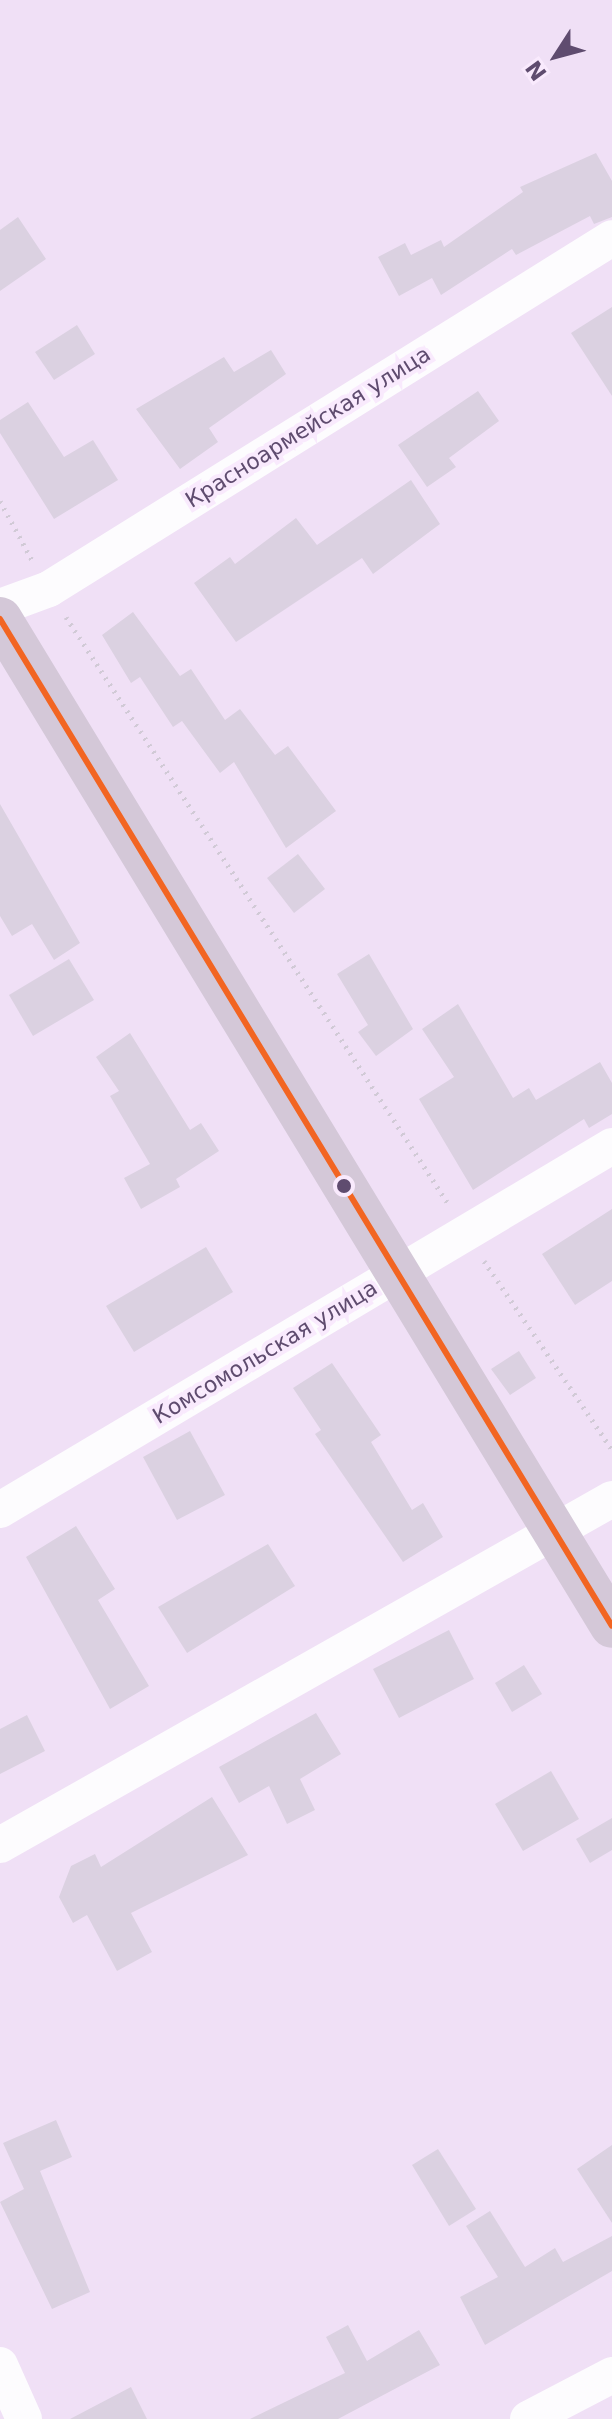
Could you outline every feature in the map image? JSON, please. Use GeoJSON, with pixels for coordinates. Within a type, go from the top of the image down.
{"type":"FeatureCollection","features":[{"type":"Feature","properties":{"kind":"main road"},"geometry":{"type":"LineString","coordinates":[[0,619],[394,1275],[612,1626]]}},
{"type":"Feature","properties":{"kind":"street","name":"Красноармейская улица"},"geometry":{"type":"LineString","coordinates":[[0,607],[49,589],[612,238]]}},
{"type":"Feature","properties":{"kind":"street","name":"Комсомольская улица"},"geometry":{"type":"LineString","coordinates":[[0,1510],[612,1146]]}},
{"type":"Feature","properties":{"kind":"street"},"geometry":{"type":"LineString","coordinates":[[0,1845],[612,1499]]}},
{"type":"Feature","properties":{"kind":"street"},"geometry":{"type":"LineString","coordinates":[[0,2365],[24,2419]]}},
{"type":"Feature","properties":{"kind":"street"},"geometry":{"type":"LineString","coordinates":[[528,2419],[612,2375]]}},
{"type":"Feature","properties":{"kind":"path"},"geometry":{"type":"LineString","coordinates":[[0,501],[49,589],[465,1231],[612,1449]]}},
{"type":"Feature","properties":{"kind":"shaded area"},"geometry":{"type":"Polygon","coordinates":[[[0,0],[612,0],[612,2419],[0,2419],[0,0]]]}},
{"type":"Feature","properties":{"kind":"building"},"geometry":{"type":"Polygon","coordinates":[[[596,153],[612,181],[612,217],[594,224],[590,216],[516,255],[512,249],[441,295],[432,278],[399,296],[378,257],[405,243],[411,255],[441,240],[444,247],[523,192],[520,187],[596,153]]]}},
{"type":"Feature","properties":{"kind":"building"},"geometry":{"type":"Polygon","coordinates":[[[18,217],[46,259],[0,291],[0,230],[18,217]]]}},
{"type":"Feature","properties":{"kind":"building"},"geometry":{"type":"Polygon","coordinates":[[[612,307],[612,396],[571,333],[612,307]]]}},
{"type":"Feature","properties":{"kind":"building"},"geometry":{"type":"Polygon","coordinates":[[[77,325],[95,354],[54,380],[35,352],[77,325]]]}},
{"type":"Feature","properties":{"kind":"building"},"geometry":{"type":"Polygon","coordinates":[[[271,350],[286,374],[209,428],[218,442],[180,469],[136,409],[224,357],[234,372],[271,350]]]}},
{"type":"Feature","properties":{"kind":"building"},"geometry":{"type":"Polygon","coordinates":[[[478,391],[499,421],[449,458],[456,467],[427,487],[398,445],[478,391]]]}},
{"type":"Feature","properties":{"kind":"building"},"geometry":{"type":"Polygon","coordinates":[[[28,402],[64,457],[93,440],[118,480],[54,519],[0,433],[0,420],[28,402]]]}},
{"type":"Feature","properties":{"kind":"building"},"geometry":{"type":"Polygon","coordinates":[[[411,480],[440,524],[373,574],[362,558],[236,642],[194,583],[230,557],[235,564],[296,518],[317,545],[411,480]]]}},
{"type":"Feature","properties":{"kind":"building"},"geometry":{"type":"Polygon","coordinates":[[[133,612],[180,676],[191,669],[225,720],[240,709],[275,755],[288,746],[336,811],[286,848],[234,762],[220,773],[182,721],[173,727],[140,677],[131,683],[102,635],[133,612]]]}},
{"type":"Feature","properties":{"kind":"building"},"geometry":{"type":"Polygon","coordinates":[[[0,804],[80,943],[54,960],[32,924],[12,936],[0,916],[0,804]]]}},
{"type":"Feature","properties":{"kind":"building"},"geometry":{"type":"Polygon","coordinates":[[[298,854],[325,889],[294,913],[267,878],[298,854]]]}},
{"type":"Feature","properties":{"kind":"building"},"geometry":{"type":"Polygon","coordinates":[[[369,954],[413,1029],[376,1056],[358,1032],[368,1025],[337,974],[369,954]]]}},
{"type":"Feature","properties":{"kind":"building"},"geometry":{"type":"Polygon","coordinates":[[[69,959],[94,1000],[33,1036],[9,995],[69,959]]]}},
{"type":"Feature","properties":{"kind":"building"},"geometry":{"type":"Polygon","coordinates":[[[458,1004],[513,1098],[529,1088],[536,1100],[600,1062],[612,1083],[612,1114],[589,1128],[584,1119],[473,1190],[419,1099],[454,1077],[422,1029],[458,1004]]]}},
{"type":"Feature","properties":{"kind":"building"},"geometry":{"type":"Polygon","coordinates":[[[130,1033],[190,1130],[201,1123],[219,1151],[176,1179],[180,1187],[141,1209],[124,1178],[150,1164],[110,1096],[119,1091],[96,1057],[130,1033]]]}},
{"type":"Feature","properties":{"kind":"building"},"geometry":{"type":"Polygon","coordinates":[[[612,1209],[612,1281],[575,1305],[542,1254],[612,1209]]]}},
{"type":"Feature","properties":{"kind":"building"},"geometry":{"type":"Polygon","coordinates":[[[206,1247],[233,1292],[134,1352],[106,1306],[206,1247]]]}},
{"type":"Feature","properties":{"kind":"building"},"geometry":{"type":"Polygon","coordinates":[[[519,1351],[536,1378],[510,1395],[491,1369],[519,1351]]]}},
{"type":"Feature","properties":{"kind":"building"},"geometry":{"type":"Polygon","coordinates":[[[332,1363],[381,1435],[371,1442],[412,1510],[423,1503],[443,1537],[403,1562],[315,1434],[321,1430],[293,1388],[332,1363]]]}},
{"type":"Feature","properties":{"kind":"building"},"geometry":{"type":"Polygon","coordinates":[[[190,1431],[225,1495],[177,1520],[143,1457],[190,1431]]]}},
{"type":"Feature","properties":{"kind":"building"},"geometry":{"type":"Polygon","coordinates":[[[76,1526],[115,1589],[98,1600],[149,1686],[110,1709],[26,1557],[76,1526]]]}},
{"type":"Feature","properties":{"kind":"building"},"geometry":{"type":"Polygon","coordinates":[[[268,1544],[295,1586],[187,1653],[158,1607],[268,1544]]]}},
{"type":"Feature","properties":{"kind":"building"},"geometry":{"type":"Polygon","coordinates":[[[449,1630],[474,1679],[399,1718],[373,1669],[449,1630]]]}},
{"type":"Feature","properties":{"kind":"building"},"geometry":{"type":"Polygon","coordinates":[[[524,1665],[542,1694],[512,1712],[495,1683],[524,1665]]]}},
{"type":"Feature","properties":{"kind":"building"},"geometry":{"type":"Polygon","coordinates":[[[316,1713],[341,1754],[300,1779],[315,1810],[287,1824],[269,1786],[239,1803],[219,1767],[316,1713]]]}},
{"type":"Feature","properties":{"kind":"building"},"geometry":{"type":"Polygon","coordinates":[[[27,1715],[45,1751],[0,1774],[0,1729],[27,1715]]]}},
{"type":"Feature","properties":{"kind":"building"},"geometry":{"type":"Polygon","coordinates":[[[551,1771],[579,1819],[523,1851],[495,1804],[551,1771]]]}},
{"type":"Feature","properties":{"kind":"building"},"geometry":{"type":"Polygon","coordinates":[[[212,1797],[248,1855],[131,1913],[152,1952],[117,1971],[87,1915],[73,1923],[59,1897],[71,1866],[95,1854],[101,1867],[212,1797]]]}},
{"type":"Feature","properties":{"kind":"building"},"geometry":{"type":"Polygon","coordinates":[[[612,1818],[612,1850],[590,1863],[576,1839],[612,1818]]]}},
{"type":"Feature","properties":{"kind":"building"},"geometry":{"type":"Polygon","coordinates":[[[56,2120],[72,2157],[40,2171],[90,2292],[52,2309],[0,2202],[24,2189],[3,2143],[56,2120]]]}},
{"type":"Feature","properties":{"kind":"building"},"geometry":{"type":"Polygon","coordinates":[[[612,2145],[612,2223],[577,2169],[612,2145]]]}},
{"type":"Feature","properties":{"kind":"building"},"geometry":{"type":"Polygon","coordinates":[[[438,2149],[476,2209],[449,2226],[412,2165],[438,2149]]]}},
{"type":"Feature","properties":{"kind":"building"},"geometry":{"type":"Polygon","coordinates":[[[490,2211],[525,2267],[555,2248],[563,2262],[612,2236],[612,2271],[485,2345],[460,2297],[498,2277],[466,2226],[490,2211]]]}},
{"type":"Feature","properties":{"kind":"building"},"geometry":{"type":"Polygon","coordinates":[[[348,2325],[367,2361],[419,2330],[440,2365],[338,2419],[250,2419],[345,2373],[326,2337],[348,2325]]]}},
{"type":"Feature","properties":{"kind":"building"},"geometry":{"type":"Polygon","coordinates":[[[131,2387],[147,2419],[70,2419],[131,2387]]]}},
{"type":"Feature","properties":{"kind":"transit line"},"geometry":{"type":"LineString","coordinates":[[0,619],[612,1626]]}}]}
